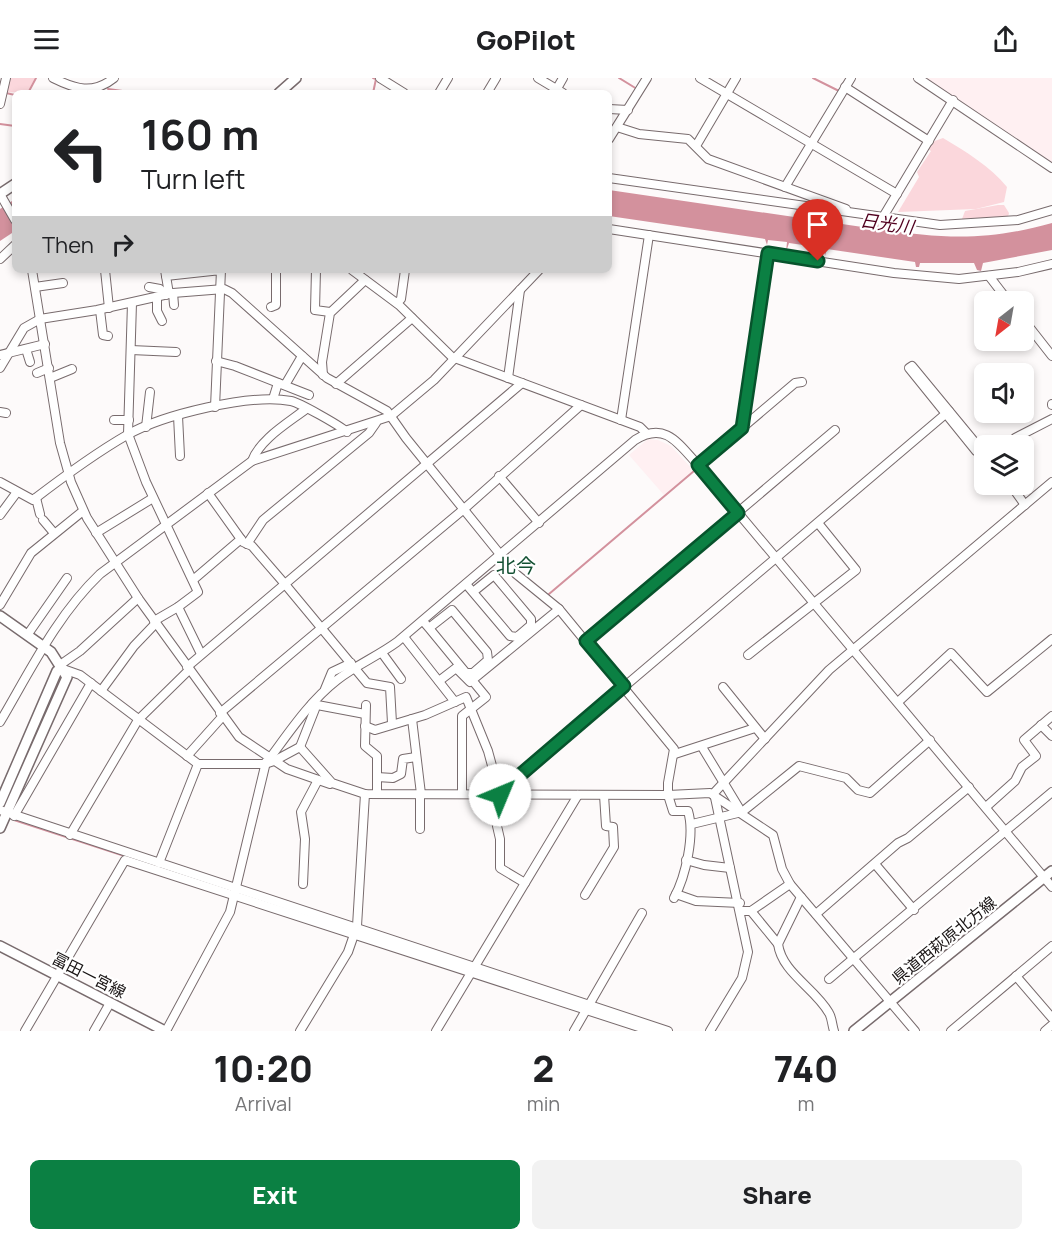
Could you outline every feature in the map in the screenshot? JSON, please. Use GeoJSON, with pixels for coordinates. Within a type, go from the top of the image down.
{"type":"FeatureCollection","features":[{"type":"Feature","properties":{"kind":"main road"},"geometry":{"type":"LineString","coordinates":[[282,90],[296,78]]}},
{"type":"Feature","properties":{"kind":"main road"},"geometry":{"type":"LineString","coordinates":[[0,616],[44,647],[62,667],[67,677],[0,828]]}},
{"type":"Feature","properties":{"kind":"main road"},"geometry":{"type":"LineString","coordinates":[[0,803],[57,671],[62,667]]}},
{"type":"Feature","properties":{"kind":"main road","name":"県道西萩原北方線"},"geometry":{"type":"LineString","coordinates":[[854,1031],[1052,871]]}},
{"type":"Feature","properties":{"kind":"main road","name":"冨田一宮線"},"geometry":{"type":"LineString","coordinates":[[0,946],[166,1031]]}},
{"type":"Feature","properties":{"kind":"street"},"geometry":{"type":"LineString","coordinates":[[0,104],[6,78]]}},
{"type":"Feature","properties":{"kind":"street"},"geometry":{"type":"LineString","coordinates":[[52,78],[89,90],[104,86],[114,78]]}},
{"type":"Feature","properties":{"kind":"street"},"geometry":{"type":"LineString","coordinates":[[380,78],[399,90]]}},
{"type":"Feature","properties":{"kind":"street"},"geometry":{"type":"LineString","coordinates":[[538,78],[555,90]]}},
{"type":"Feature","properties":{"kind":"street"},"geometry":{"type":"LineString","coordinates":[[612,134],[647,78]]}},
{"type":"Feature","properties":{"kind":"street"},"geometry":{"type":"LineString","coordinates":[[700,78],[897,194]]}},
{"type":"Feature","properties":{"kind":"street"},"geometry":{"type":"LineString","coordinates":[[696,146],[736,78]]}},
{"type":"Feature","properties":{"kind":"street"},"geometry":{"type":"LineString","coordinates":[[785,187],[851,78]]}},
{"type":"Feature","properties":{"kind":"street"},"geometry":{"type":"LineString","coordinates":[[918,78],[1052,168]]}},
{"type":"Feature","properties":{"kind":"street"},"geometry":{"type":"LineString","coordinates":[[845,87],[929,141]]}},
{"type":"Feature","properties":{"kind":"street"},"geometry":{"type":"LineString","coordinates":[[883,217],[953,100]]}},
{"type":"Feature","properties":{"kind":"street"},"geometry":{"type":"LineString","coordinates":[[612,109],[628,110]]}},
{"type":"Feature","properties":{"kind":"street"},"geometry":{"type":"LineString","coordinates":[[617,127],[639,134],[683,138],[696,146],[708,159],[848,209],[851,213]]}},
{"type":"Feature","properties":{"kind":"street"},"geometry":{"type":"LineString","coordinates":[[612,178],[940,225],[1018,220],[1052,210]]}},
{"type":"Feature","properties":{"kind":"street"},"geometry":{"type":"LineString","coordinates":[[1,195],[12,215]]}},
{"type":"Feature","properties":{"kind":"street"},"geometry":{"type":"LineString","coordinates":[[612,229],[894,273],[959,279],[989,276],[1052,264]]}},
{"type":"Feature","properties":{"kind":"street"},"geometry":{"type":"LineString","coordinates":[[621,418],[649,235]]}},
{"type":"Feature","properties":{"kind":"street"},"geometry":{"type":"LineString","coordinates":[[0,259],[12,248]]}},
{"type":"Feature","properties":{"kind":"street"},"geometry":{"type":"LineString","coordinates":[[742,428],[768,253]]}},
{"type":"Feature","properties":{"kind":"street"},"geometry":{"type":"LineString","coordinates":[[33,273],[60,443],[68,473],[83,511],[138,598],[239,737],[269,760],[318,780],[365,794],[714,794],[773,835],[782,869],[790,884],[915,1031]]}},
{"type":"Feature","properties":{"kind":"street"},"geometry":{"type":"LineString","coordinates":[[105,273],[103,335],[108,336]]}},
{"type":"Feature","properties":{"kind":"street"},"geometry":{"type":"LineString","coordinates":[[166,273],[174,305]]}},
{"type":"Feature","properties":{"kind":"street"},"geometry":{"type":"LineString","coordinates":[[215,406],[221,273]]}},
{"type":"Feature","properties":{"kind":"street"},"geometry":{"type":"LineString","coordinates":[[271,307],[276,305],[276,273]]}},
{"type":"Feature","properties":{"kind":"street"},"geometry":{"type":"LineString","coordinates":[[316,273],[315,310],[330,312]]}},
{"type":"Feature","properties":{"kind":"street"},"geometry":{"type":"LineString","coordinates":[[356,273],[397,303],[457,357],[621,418],[646,433]]}},
{"type":"Feature","properties":{"kind":"street"},"geometry":{"type":"LineString","coordinates":[[397,303],[401,298],[405,273]]}},
{"type":"Feature","properties":{"kind":"street"},"geometry":{"type":"LineString","coordinates":[[0,722],[44,647],[84,589],[116,561],[252,461],[273,452],[347,432],[391,416],[457,357],[536,273]]}},
{"type":"Feature","properties":{"kind":"street"},"geometry":{"type":"LineString","coordinates":[[989,276],[1001,291]]}},
{"type":"Feature","properties":{"kind":"street"},"geometry":{"type":"LineString","coordinates":[[323,375],[322,362],[330,312],[365,280]]}},
{"type":"Feature","properties":{"kind":"street"},"geometry":{"type":"LineString","coordinates":[[35,287],[63,283]]}},
{"type":"Feature","properties":{"kind":"street"},"geometry":{"type":"LineString","coordinates":[[149,287],[170,294]]}},
{"type":"Feature","properties":{"kind":"street"},"geometry":{"type":"LineString","coordinates":[[0,368],[5,354],[24,328],[40,319],[105,309],[170,294],[221,289],[232,293],[247,305],[323,375],[379,405],[391,416],[516,574],[559,609],[674,749],[668,795],[673,811],[688,811],[692,824],[686,860],[675,896],[741,907],[751,911],[778,944],[786,964],[830,1015],[834,1031]]}},
{"type":"Feature","properties":{"kind":"street"},"geometry":{"type":"LineString","coordinates":[[508,376],[520,290]]}},
{"type":"Feature","properties":{"kind":"street"},"geometry":{"type":"LineString","coordinates":[[157,297],[157,311],[162,321]]}},
{"type":"Feature","properties":{"kind":"street"},"geometry":{"type":"LineString","coordinates":[[101,691],[155,622],[198,592],[153,498],[128,434],[132,303]]}},
{"type":"Feature","properties":{"kind":"street"},"geometry":{"type":"LineString","coordinates":[[336,384],[412,318]]}},
{"type":"Feature","properties":{"kind":"street"},"geometry":{"type":"LineString","coordinates":[[1034,333],[1052,356]]}},
{"type":"Feature","properties":{"kind":"street"},"geometry":{"type":"LineString","coordinates":[[1,345],[5,354]]}},
{"type":"Feature","properties":{"kind":"street"},"geometry":{"type":"LineString","coordinates":[[5,354],[45,345]]}},
{"type":"Feature","properties":{"kind":"street"},"geometry":{"type":"LineString","coordinates":[[26,349],[30,362]]}},
{"type":"Feature","properties":{"kind":"street"},"geometry":{"type":"LineString","coordinates":[[131,350],[176,352]]}},
{"type":"Feature","properties":{"kind":"street"},"geometry":{"type":"LineString","coordinates":[[273,399],[302,356]]}},
{"type":"Feature","properties":{"kind":"street"},"geometry":{"type":"LineString","coordinates":[[216,361],[309,395]]}},
{"type":"Feature","properties":{"kind":"street"},"geometry":{"type":"LineString","coordinates":[[948,413],[909,368],[912,366],[948,413],[974,449]]}},
{"type":"Feature","properties":{"kind":"street"},"geometry":{"type":"LineString","coordinates":[[37,373],[49,368]]}},
{"type":"Feature","properties":{"kind":"street"},"geometry":{"type":"LineString","coordinates":[[50,378],[72,369]]}},
{"type":"Feature","properties":{"kind":"street"},"geometry":{"type":"LineString","coordinates":[[239,378],[243,369]]}},
{"type":"Feature","properties":{"kind":"street"},"geometry":{"type":"LineString","coordinates":[[508,376],[621,418]]}},
{"type":"Feature","properties":{"kind":"street"},"geometry":{"type":"LineString","coordinates":[[698,465],[795,383],[802,382]]}},
{"type":"Feature","properties":{"kind":"street"},"geometry":{"type":"LineString","coordinates":[[70,835],[138,720],[201,654],[522,383]]}},
{"type":"Feature","properties":{"kind":"street"},"geometry":{"type":"LineString","coordinates":[[146,427],[150,392]]}},
{"type":"Feature","properties":{"kind":"street"},"geometry":{"type":"LineString","coordinates":[[0,482],[29,500],[36,498],[68,473],[128,434],[178,416],[215,406],[273,399],[296,402],[347,432]]}},
{"type":"Feature","properties":{"kind":"street"},"geometry":{"type":"LineString","coordinates":[[187,756],[221,715],[464,509],[581,405]]}},
{"type":"Feature","properties":{"kind":"street"},"geometry":{"type":"LineString","coordinates":[[252,461],[255,453],[265,442],[306,409]]}},
{"type":"Feature","properties":{"kind":"street"},"geometry":{"type":"LineString","coordinates":[[499,794],[948,413]]}},
{"type":"Feature","properties":{"kind":"street"},"geometry":{"type":"LineString","coordinates":[[178,416],[180,456]]}},
{"type":"Feature","properties":{"kind":"street"},"geometry":{"type":"LineString","coordinates":[[1021,435],[1052,419]]}},
{"type":"Feature","properties":{"kind":"street"},"geometry":{"type":"LineString","coordinates":[[114,420],[129,420]]}},
{"type":"Feature","properties":{"kind":"street"},"geometry":{"type":"LineString","coordinates":[[193,580],[244,542],[263,520],[369,433],[377,422]]}},
{"type":"Feature","properties":{"kind":"street"},"geometry":{"type":"LineString","coordinates":[[586,641],[835,430]]}},
{"type":"Feature","properties":{"kind":"street"},"geometry":{"type":"LineString","coordinates":[[166,1031],[226,921],[269,760],[312,704],[354,666],[382,653],[404,637],[619,452],[646,433],[660,432],[668,436],[698,465],[1052,887]]}},
{"type":"Feature","properties":{"kind":"street"},"geometry":{"type":"LineString","coordinates":[[49,476],[54,484]]}},
{"type":"Feature","properties":{"kind":"street"},"geometry":{"type":"LineString","coordinates":[[499,477],[538,522]]}},
{"type":"Feature","properties":{"kind":"street"},"geometry":{"type":"LineString","coordinates":[[714,794],[813,685],[1025,505],[1048,491],[1052,482]]}},
{"type":"Feature","properties":{"kind":"street"},"geometry":{"type":"LineString","coordinates":[[0,515],[17,492]]}},
{"type":"Feature","properties":{"kind":"street"},"geometry":{"type":"LineString","coordinates":[[208,493],[244,542],[284,583],[367,684],[390,687],[392,723]]}},
{"type":"Feature","properties":{"kind":"street"},"geometry":{"type":"LineString","coordinates":[[1018,495],[1025,505]]}},
{"type":"Feature","properties":{"kind":"street"},"geometry":{"type":"LineString","coordinates":[[36,498],[41,517],[54,533]]}},
{"type":"Feature","properties":{"kind":"street"},"geometry":{"type":"LineString","coordinates":[[96,533],[153,498]]}},
{"type":"Feature","properties":{"kind":"street"},"geometry":{"type":"LineString","coordinates":[[0,605],[31,553],[83,511]]}},
{"type":"Feature","properties":{"kind":"street"},"geometry":{"type":"LineString","coordinates":[[748,655],[813,601],[856,570],[818,523]]}},
{"type":"Feature","properties":{"kind":"street"},"geometry":{"type":"LineString","coordinates":[[466,584],[510,636],[517,637],[531,625],[531,619],[494,574],[473,592]]}},
{"type":"Feature","properties":{"kind":"street"},"geometry":{"type":"LineString","coordinates":[[28,634],[67,578]]}},
{"type":"Feature","properties":{"kind":"street"},"geometry":{"type":"LineString","coordinates":[[138,598],[62,667],[91,683],[198,764],[269,760],[300,747],[315,709],[312,704]]}},
{"type":"Feature","properties":{"kind":"street"},"geometry":{"type":"LineString","coordinates":[[178,608],[201,654]]}},
{"type":"Feature","properties":{"kind":"street"},"geometry":{"type":"LineString","coordinates":[[440,681],[456,668],[466,680],[472,680],[559,609]]}},
{"type":"Feature","properties":{"kind":"street"},"geometry":{"type":"LineString","coordinates":[[423,621],[466,673],[473,673],[488,660],[487,652],[452,610],[429,628]]}},
{"type":"Feature","properties":{"kind":"street"},"geometry":{"type":"LineString","coordinates":[[404,637],[455,702]]}},
{"type":"Feature","properties":{"kind":"street"},"geometry":{"type":"LineString","coordinates":[[897,702],[951,653],[987,692],[1052,639]]}},
{"type":"Feature","properties":{"kind":"street"},"geometry":{"type":"LineString","coordinates":[[382,653],[401,679]]}},
{"type":"Feature","properties":{"kind":"street"},"geometry":{"type":"LineString","coordinates":[[462,794],[462,716],[486,697],[472,680]]}},
{"type":"Feature","properties":{"kind":"street"},"geometry":{"type":"LineString","coordinates":[[91,683],[7,813],[159,863],[235,892]]}},
{"type":"Feature","properties":{"kind":"street"},"geometry":{"type":"LineString","coordinates":[[723,687],[765,739]]}},
{"type":"Feature","properties":{"kind":"street"},"geometry":{"type":"LineString","coordinates":[[365,726],[375,730],[392,723],[412,719],[466,697],[488,751],[499,794],[497,826],[501,847],[500,868],[525,883]]}},
{"type":"Feature","properties":{"kind":"street"},"geometry":{"type":"LineString","coordinates":[[312,704],[365,714]]}},
{"type":"Feature","properties":{"kind":"street"},"geometry":{"type":"LineString","coordinates":[[366,705],[365,746],[376,756],[377,794]]}},
{"type":"Feature","properties":{"kind":"street"},"geometry":{"type":"LineString","coordinates":[[986,807],[1015,781],[1022,767],[1036,756],[1024,740],[1052,716]]}},
{"type":"Feature","properties":{"kind":"street"},"geometry":{"type":"LineString","coordinates":[[412,719],[416,757],[420,764],[420,828]]}},
{"type":"Feature","properties":{"kind":"street"},"geometry":{"type":"LineString","coordinates":[[1041,725],[1051,734]]}},
{"type":"Feature","properties":{"kind":"street"},"geometry":{"type":"LineString","coordinates":[[675,754],[755,728]]}},
{"type":"Feature","properties":{"kind":"street"},"geometry":{"type":"LineString","coordinates":[[692,824],[742,812],[799,766],[846,778],[858,790],[870,793],[930,741]]}},
{"type":"Feature","properties":{"kind":"street"},"geometry":{"type":"LineString","coordinates":[[300,747],[322,774],[347,789]]}},
{"type":"Feature","properties":{"kind":"street"},"geometry":{"type":"LineString","coordinates":[[702,747],[742,812]]}},
{"type":"Feature","properties":{"kind":"street"},"geometry":{"type":"LineString","coordinates":[[377,777],[393,778],[401,774],[403,759],[416,757]]}},
{"type":"Feature","properties":{"kind":"street"},"geometry":{"type":"LineString","coordinates":[[159,863],[198,764]]}},
{"type":"Feature","properties":{"kind":"street"},"geometry":{"type":"LineString","coordinates":[[303,884],[306,839],[301,812],[318,780]]}},
{"type":"Feature","properties":{"kind":"street"},"geometry":{"type":"LineString","coordinates":[[816,914],[969,787]]}},
{"type":"Feature","properties":{"kind":"street"},"geometry":{"type":"LineString","coordinates":[[830,979],[1052,792]]}},
{"type":"Feature","properties":{"kind":"street"},"geometry":{"type":"LineString","coordinates":[[300,1031],[348,952],[355,931],[365,794]]}},
{"type":"Feature","properties":{"kind":"street"},"geometry":{"type":"LineString","coordinates":[[710,1031],[742,978],[748,952],[741,907],[714,794]]}},
{"type":"Feature","properties":{"kind":"street"},"geometry":{"type":"LineString","coordinates":[[436,1031],[578,795]]}},
{"type":"Feature","properties":{"kind":"street"},"geometry":{"type":"LineString","coordinates":[[585,895],[614,847],[613,827],[606,826],[604,795]]}},
{"type":"Feature","properties":{"kind":"street"},"geometry":{"type":"LineString","coordinates":[[25,1031],[125,860],[235,892],[587,1007],[668,1031]]}},
{"type":"Feature","properties":{"kind":"street"},"geometry":{"type":"LineString","coordinates":[[686,860],[730,868]]}},
{"type":"Feature","properties":{"kind":"street"},"geometry":{"type":"LineString","coordinates":[[875,864],[914,910]]}},
{"type":"Feature","properties":{"kind":"street"},"geometry":{"type":"LineString","coordinates":[[751,911],[790,884]]}},
{"type":"Feature","properties":{"kind":"street"},"geometry":{"type":"LineString","coordinates":[[778,944],[801,897]]}},
{"type":"Feature","properties":{"kind":"street"},"geometry":{"type":"LineString","coordinates":[[574,1031],[642,913]]}},
{"type":"Feature","properties":{"kind":"street"},"geometry":{"type":"LineString","coordinates":[[951,1031],[1052,946]]}},
{"type":"Feature","properties":{"kind":"street"},"geometry":{"type":"LineString","coordinates":[[1016,976],[1052,1018]]}},
{"type":"Feature","properties":{"kind":"street"},"geometry":{"type":"LineString","coordinates":[[94,1031],[110,1003]]}},
{"type":"Feature","properties":{"kind":"street"},"geometry":{"type":"LineString","coordinates":[[587,1007],[651,1031]]}},
{"type":"Feature","properties":{"kind":"street"},"geometry":{"type":"LineString","coordinates":[[1045,1031],[1052,1025]]}},
{"type":"Feature","properties":{"kind":"shaded area"},"geometry":{"type":"Polygon","coordinates":[[[10,78],[35,78],[29,90],[5,92],[10,78]]]}},
{"type":"Feature","properties":{"kind":"shaded area"},"geometry":{"type":"Polygon","coordinates":[[[924,78],[1052,78],[1052,164],[1031,148],[924,78]]]}},
{"type":"Feature","properties":{"kind":"shaded area"},"geometry":{"type":"Polygon","coordinates":[[[943,138],[977,160],[1000,179],[1007,187],[1004,202],[976,209],[898,212],[919,177],[917,172],[931,151],[928,149],[932,142],[943,138]]]}},
{"type":"Feature","properties":{"kind":"shaded area"},"geometry":{"type":"Polygon","coordinates":[[[612,190],[876,229],[878,223],[879,229],[925,235],[986,235],[1052,223],[1052,250],[983,263],[981,271],[977,270],[974,263],[920,263],[919,267],[916,267],[915,262],[827,249],[825,256],[824,248],[789,243],[786,252],[787,242],[768,240],[767,245],[765,239],[612,216],[612,190]]]}},
{"type":"Feature","properties":{"kind":"shaded area"},"geometry":{"type":"Polygon","coordinates":[[[12,201],[12,233],[0,241],[0,209],[12,201]]]}},
{"type":"Feature","properties":{"kind":"shaded area"},"geometry":{"type":"Polygon","coordinates":[[[1004,205],[1009,213],[1008,217],[962,219],[965,211],[1004,205]]]}},
{"type":"Feature","properties":{"kind":"shaded area"},"geometry":{"type":"Polygon","coordinates":[[[648,439],[658,440],[671,446],[693,470],[664,495],[629,455],[648,439]]]}},
{"type":"Feature","properties":{"kind":"waterway"},"geometry":{"type":"LineString","coordinates":[[30,90],[36,78]]}},
{"type":"Feature","properties":{"kind":"waterway"},"geometry":{"type":"LineString","coordinates":[[373,78],[376,79],[374,90]]}},
{"type":"Feature","properties":{"kind":"waterway"},"geometry":{"type":"LineString","coordinates":[[619,78],[637,89]]}},
{"type":"Feature","properties":{"kind":"waterway"},"geometry":{"type":"LineString","coordinates":[[813,78],[839,91]]}},
{"type":"Feature","properties":{"kind":"waterway"},"geometry":{"type":"LineString","coordinates":[[108,89],[115,90]]}},
{"type":"Feature","properties":{"kind":"waterway"},"geometry":{"type":"LineString","coordinates":[[6,93],[12,94]]}},
{"type":"Feature","properties":{"kind":"waterway"},"geometry":{"type":"LineString","coordinates":[[0,124],[12,126]]}},
{"type":"Feature","properties":{"kind":"waterway"},"geometry":{"type":"LineString","coordinates":[[549,594],[694,471]]}},
{"type":"Feature","properties":{"kind":"waterway"},"geometry":{"type":"LineString","coordinates":[[14,820],[143,862]]}},
{"type":"Feature","properties":{"kind":"district","name":"北今"},"geometry":{"type":"Point","coordinates":[516,565]}},
{"type":"Feature","properties":{"kind":"route"},"geometry":{"type":"LineString","coordinates":[[500,795],[499,793],[624,686],[586,641],[738,513],[698,465],[742,428],[768,253],[818,261]]}},
{"type":"Feature","properties":{"kind":"water label","name":"日光川"},"geometry":{"type":"Point","coordinates":[887,223]}}]}
